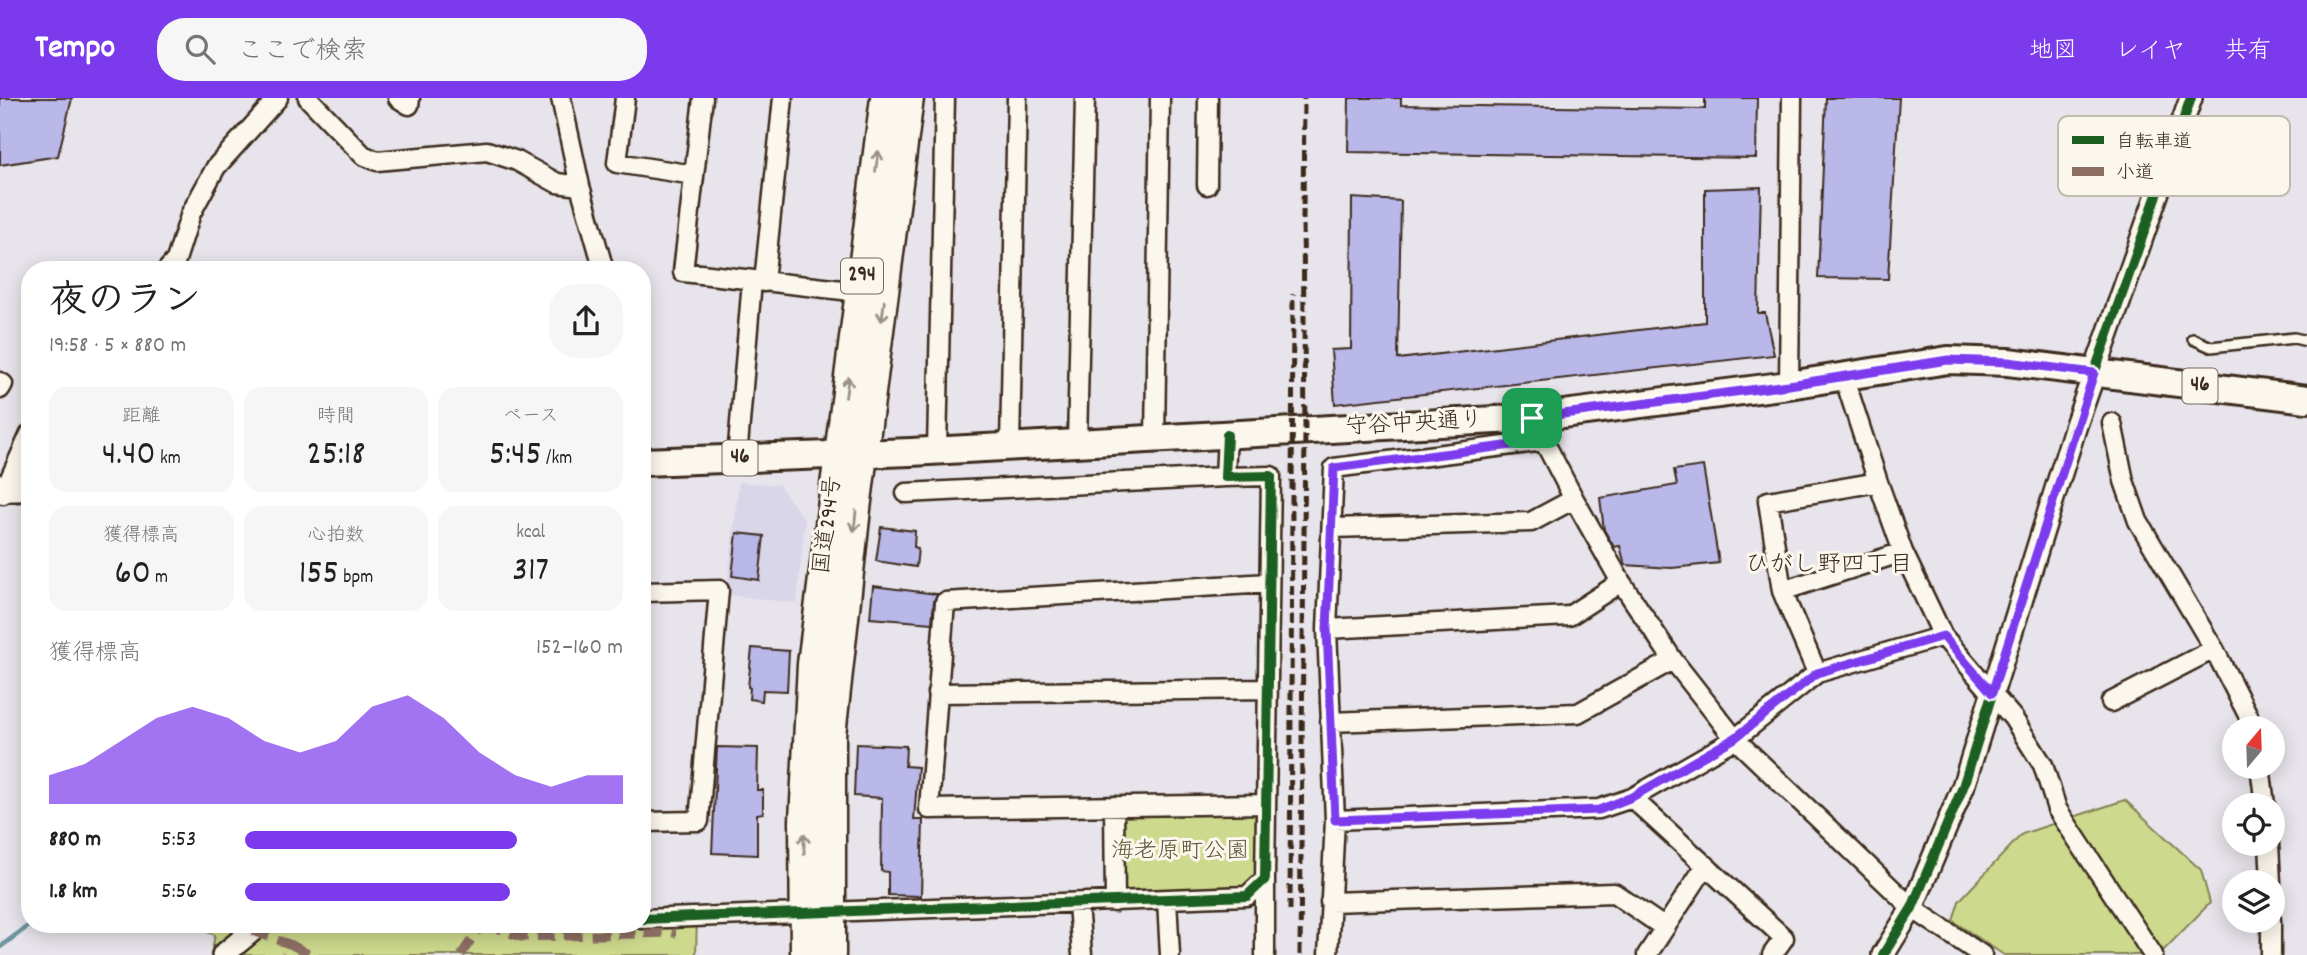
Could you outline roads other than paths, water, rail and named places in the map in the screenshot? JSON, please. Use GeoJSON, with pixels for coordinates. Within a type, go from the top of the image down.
{"type":"FeatureCollection","features":[{"type":"Feature","properties":{"kind":"highway","name":"国道294号"},"geometry":{"type":"LineString","coordinates":[[805,955],[818,912],[860,292],[885,98]]}},
{"type":"Feature","properties":{"kind":"highway","name":"国道294号"},"geometry":{"type":"LineString","coordinates":[[850,454],[892,243],[909,98]]}},
{"type":"Feature","properties":{"kind":"highway","name":"国道294号"},"geometry":{"type":"LineString","coordinates":[[818,912],[831,955]]}},
{"type":"Feature","properties":{"kind":"main road","name":"守谷中央通り"},"geometry":{"type":"LineString","coordinates":[[651,463],[1227,435],[1538,430],[1789,385],[1948,360],[2008,362],[2307,399]]}},
{"type":"Feature","properties":{"kind":"street"},"geometry":{"type":"LineString","coordinates":[[175,261],[191,213],[216,167],[278,98]]}},
{"type":"Feature","properties":{"kind":"street"},"geometry":{"type":"LineString","coordinates":[[308,98],[363,155],[377,161],[487,151],[517,161],[557,183],[580,186]]}},
{"type":"Feature","properties":{"kind":"street"},"geometry":{"type":"LineString","coordinates":[[398,98],[408,106],[410,98]]}},
{"type":"Feature","properties":{"kind":"street"},"geometry":{"type":"LineString","coordinates":[[561,98],[580,186],[601,261]]}},
{"type":"Feature","properties":{"kind":"street"},"geometry":{"type":"LineString","coordinates":[[625,98],[617,163],[694,175]]}},
{"type":"Feature","properties":{"kind":"street"},"geometry":{"type":"LineString","coordinates":[[703,98],[683,272],[860,292]]}},
{"type":"Feature","properties":{"kind":"street"},"geometry":{"type":"LineString","coordinates":[[737,458],[783,98]]}},
{"type":"Feature","properties":{"kind":"street"},"geometry":{"type":"LineString","coordinates":[[937,449],[945,98]]}},
{"type":"Feature","properties":{"kind":"street"},"geometry":{"type":"LineString","coordinates":[[1010,446],[1017,98]]}},
{"type":"Feature","properties":{"kind":"street"},"geometry":{"type":"LineString","coordinates":[[1077,443],[1085,98]]}},
{"type":"Feature","properties":{"kind":"street"},"geometry":{"type":"LineString","coordinates":[[1155,439],[1160,98]]}},
{"type":"Feature","properties":{"kind":"street"},"geometry":{"type":"LineString","coordinates":[[1207,185],[1208,98]]}},
{"type":"Feature","properties":{"kind":"street"},"geometry":{"type":"LineString","coordinates":[[1789,385],[1791,98]]}},
{"type":"Feature","properties":{"kind":"street"},"geometry":{"type":"LineString","coordinates":[[2185,116],[2191,98]]}},
{"type":"Feature","properties":{"kind":"street"},"geometry":{"type":"LineString","coordinates":[[1883,955],[1912,908],[1963,787],[2094,373],[2156,196]]}},
{"type":"Feature","properties":{"kind":"street"},"geometry":{"type":"LineString","coordinates":[[1844,377],[1903,552],[1943,636],[2013,718],[2043,765],[2057,809],[2153,955]]}},
{"type":"Feature","properties":{"kind":"street"},"geometry":{"type":"LineString","coordinates":[[0,382],[3,384],[0,389]]}},
{"type":"Feature","properties":{"kind":"street"},"geometry":{"type":"LineString","coordinates":[[2112,423],[2124,481],[2138,521],[2214,649],[2248,716]]}},
{"type":"Feature","properties":{"kind":"street"},"geometry":{"type":"LineString","coordinates":[[1328,955],[1335,820],[1327,629],[1334,468],[1538,430],[1620,582],[1674,660],[1735,738],[1912,908],[1982,955]]}},
{"type":"Feature","properties":{"kind":"street"},"geometry":{"type":"LineString","coordinates":[[1225,477],[1227,435]]}},
{"type":"Feature","properties":{"kind":"street"},"geometry":{"type":"LineString","coordinates":[[9,491],[21,458]]}},
{"type":"Feature","properties":{"kind":"street"},"geometry":{"type":"LineString","coordinates":[[906,493],[1271,475],[1265,955]]}},
{"type":"Feature","properties":{"kind":"street"},"geometry":{"type":"LineString","coordinates":[[1817,673],[1782,591],[1768,501],[1878,482]]}},
{"type":"Feature","properties":{"kind":"street"},"geometry":{"type":"LineString","coordinates":[[1333,528],[1531,522],[1574,499]]}},
{"type":"Feature","properties":{"kind":"street"},"geometry":{"type":"LineString","coordinates":[[1782,591],[1903,552]]}},
{"type":"Feature","properties":{"kind":"street"},"geometry":{"type":"LineString","coordinates":[[1327,629],[1569,616],[1620,582]]}},
{"type":"Feature","properties":{"kind":"street"},"geometry":{"type":"LineString","coordinates":[[1266,804],[929,810],[945,602],[1269,583]]}},
{"type":"Feature","properties":{"kind":"street"},"geometry":{"type":"LineString","coordinates":[[651,592],[719,590],[699,821],[651,822]]}},
{"type":"Feature","properties":{"kind":"street"},"geometry":{"type":"LineString","coordinates":[[1335,820],[1599,810],[1632,797],[1735,738],[1817,673],[1943,636]]}},
{"type":"Feature","properties":{"kind":"street"},"geometry":{"type":"LineString","coordinates":[[2111,702],[2214,649]]}},
{"type":"Feature","properties":{"kind":"street"},"geometry":{"type":"LineString","coordinates":[[1330,722],[1578,713],[1674,660]]}},
{"type":"Feature","properties":{"kind":"street"},"geometry":{"type":"LineString","coordinates":[[937,693],[1268,689]]}},
{"type":"Feature","properties":{"kind":"street"},"geometry":{"type":"LineString","coordinates":[[1632,797],[1784,938],[1772,955]]}},
{"type":"Feature","properties":{"kind":"street"},"geometry":{"type":"LineString","coordinates":[[1114,806],[1115,902]]}},
{"type":"Feature","properties":{"kind":"street"},"geometry":{"type":"LineString","coordinates":[[1647,955],[1706,866]]}},
{"type":"Feature","properties":{"kind":"street"},"geometry":{"type":"LineString","coordinates":[[651,919],[1247,897],[1265,879]]}},
{"type":"Feature","properties":{"kind":"street"},"geometry":{"type":"LineString","coordinates":[[1330,902],[1614,892],[1665,928]]}},
{"type":"Feature","properties":{"kind":"street"},"geometry":{"type":"LineString","coordinates":[[1167,900],[1170,955]]}},
{"type":"Feature","properties":{"kind":"street"},"geometry":{"type":"LineString","coordinates":[[1078,904],[1082,955]]}},
{"type":"Feature","properties":{"kind":"street"},"geometry":{"type":"LineString","coordinates":[[223,955],[250,933]]}},
{"type":"Feature","properties":{"kind":"street"},"geometry":{"type":"LineString","coordinates":[[2271,933],[2271,955]]}},
{"type":"Feature","properties":{"kind":"lane"},"geometry":{"type":"LineString","coordinates":[[2193,339],[2211,347],[2294,338],[2307,341]]}},
{"type":"Feature","properties":{"kind":"waterway"},"geometry":{"type":"LineString","coordinates":[[0,947],[21,931]]}},
{"type":"Feature","properties":{"kind":"railway"},"geometry":{"type":"LineString","coordinates":[[1300,955],[1305,431],[1304,98]]}},
{"type":"Feature","properties":{"kind":"railway"},"geometry":{"type":"LineString","coordinates":[[1290,910],[1293,294]]}},
{"type":"Feature","properties":{"kind":"district","name":"ひがし野四丁目"},"geometry":{"type":"Point","coordinates":[1829,566]}},
{"type":"Feature","properties":{"kind":"park label","name":"海老原町公園"},"geometry":{"type":"Point","coordinates":[1180,852]}}]}
